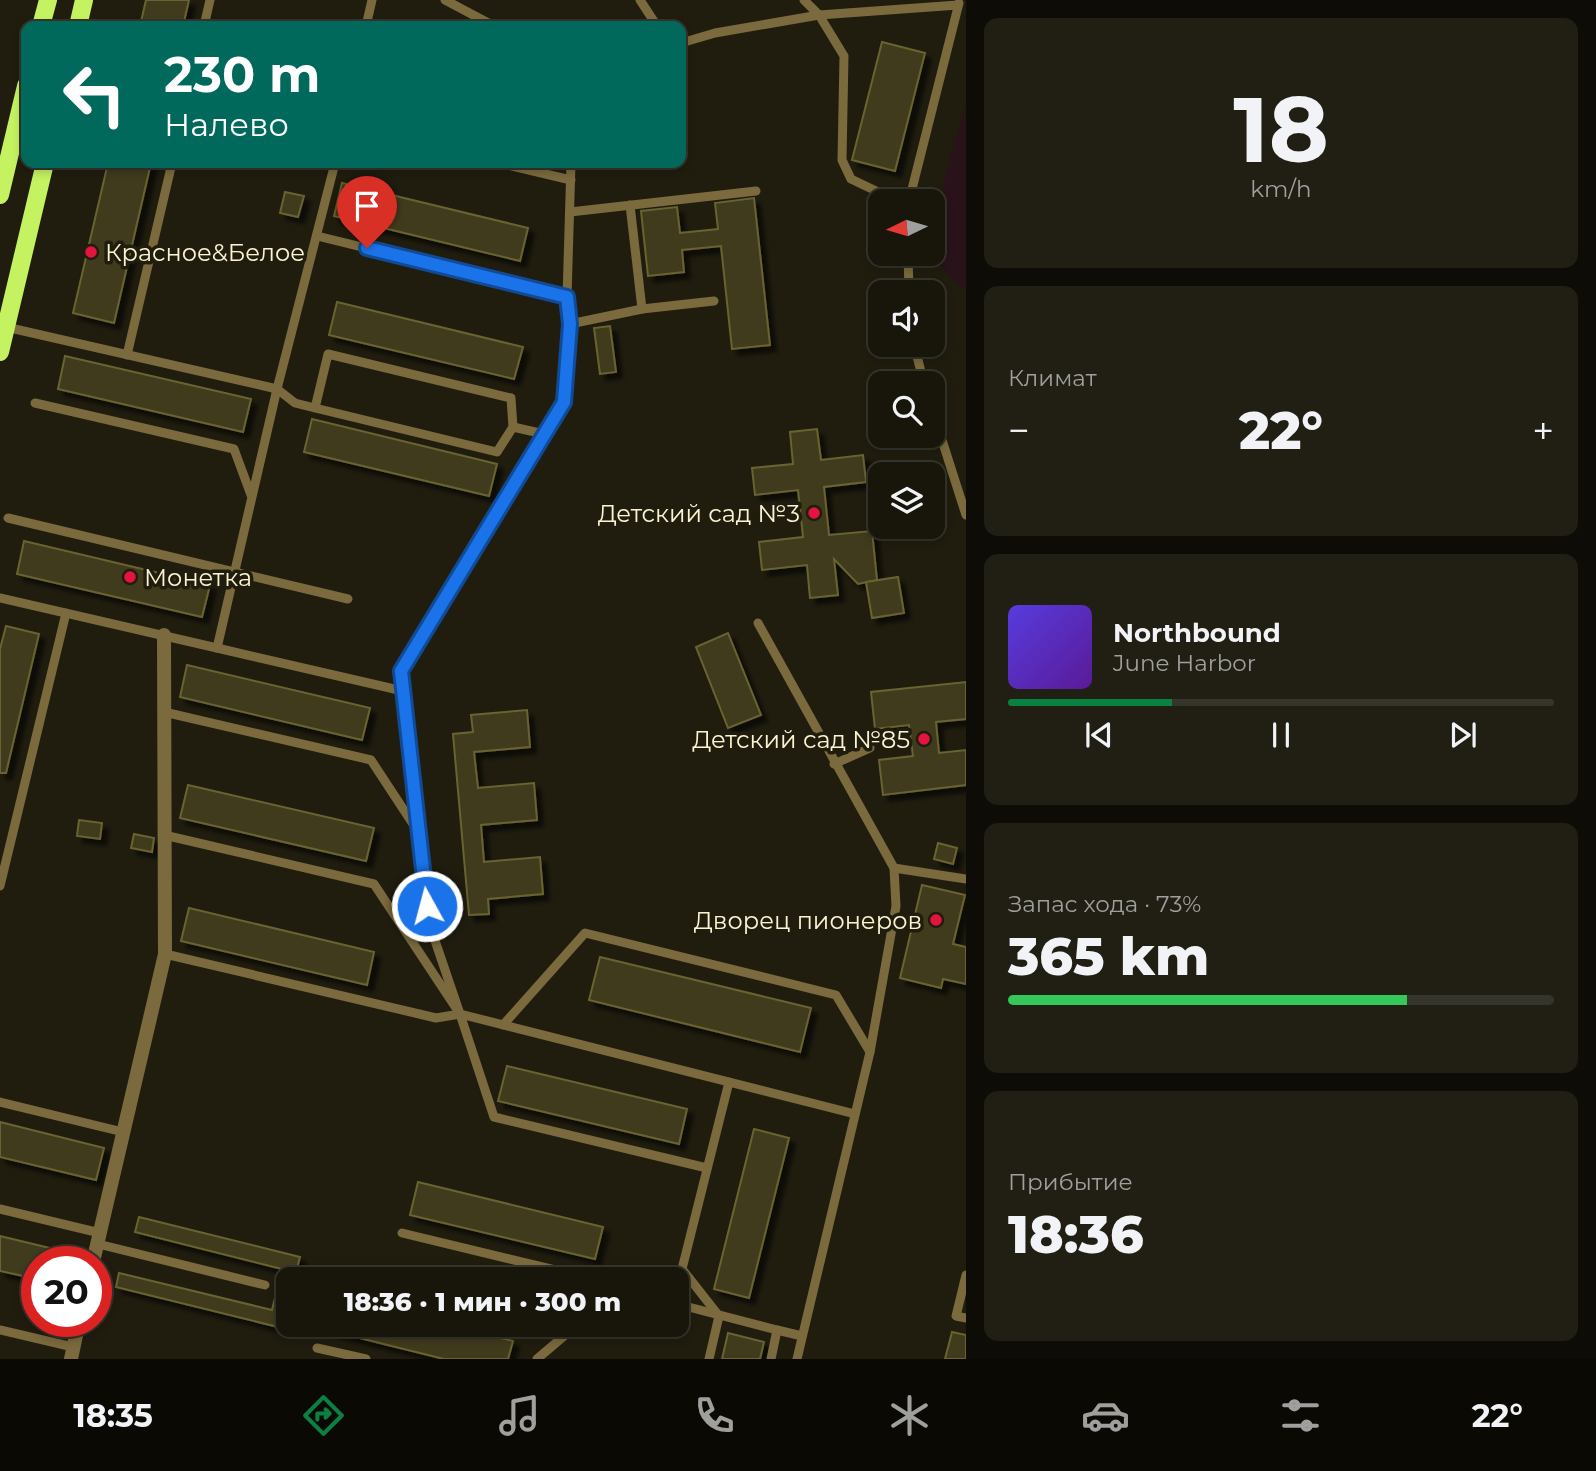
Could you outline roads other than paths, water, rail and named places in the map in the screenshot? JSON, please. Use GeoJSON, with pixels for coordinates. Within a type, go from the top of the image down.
{"type":"FeatureCollection","features":[{"type":"Feature","properties":{"kind":"main road"},"geometry":{"type":"LineString","coordinates":[[42,21],[48,0]]}},
{"type":"Feature","properties":{"kind":"main road"},"geometry":{"type":"LineString","coordinates":[[79,21],[84,0]]}},
{"type":"Feature","properties":{"kind":"main road"},"geometry":{"type":"LineString","coordinates":[[0,195],[2,175],[21,105]]}},
{"type":"Feature","properties":{"kind":"main road"},"geometry":{"type":"LineString","coordinates":[[0,352],[44,168]]}},
{"type":"Feature","properties":{"kind":"street"},"geometry":{"type":"LineString","coordinates":[[97,1246],[164,954],[164,635]]}},
{"type":"Feature","properties":{"kind":"lane"},"geometry":{"type":"LineString","coordinates":[[205,21],[210,0]]}},
{"type":"Feature","properties":{"kind":"lane"},"geometry":{"type":"LineString","coordinates":[[367,21],[372,0]]}},
{"type":"Feature","properties":{"kind":"lane"},"geometry":{"type":"LineString","coordinates":[[445,0],[485,21]]}},
{"type":"Feature","properties":{"kind":"lane"},"geometry":{"type":"LineString","coordinates":[[640,0],[654,21]]}},
{"type":"Feature","properties":{"kind":"lane"},"geometry":{"type":"LineString","coordinates":[[804,0],[819,15],[844,56],[842,160],[851,179],[872,189]]}},
{"type":"Feature","properties":{"kind":"lane"},"geometry":{"type":"LineString","coordinates":[[686,42],[715,33],[819,15],[959,3],[912,189]]}},
{"type":"Feature","properties":{"kind":"lane"},"geometry":{"type":"LineString","coordinates":[[127,355],[171,168]]}},
{"type":"Feature","properties":{"kind":"lane"},"geometry":{"type":"LineString","coordinates":[[217,648],[277,389],[334,168]]}},
{"type":"Feature","properties":{"kind":"lane"},"geometry":{"type":"LineString","coordinates":[[520,168],[571,180]]}},
{"type":"Feature","properties":{"kind":"lane"},"geometry":{"type":"LineString","coordinates":[[571,168],[567,297],[570,324],[564,402],[401,671],[428,920],[494,1117],[708,1168]]}},
{"type":"Feature","properties":{"kind":"lane"},"geometry":{"type":"LineString","coordinates":[[570,212],[756,191]]}},
{"type":"Feature","properties":{"kind":"lane"},"geometry":{"type":"LineString","coordinates":[[630,205],[642,309]]}},
{"type":"Feature","properties":{"kind":"lane"},"geometry":{"type":"LineString","coordinates":[[317,236],[567,297]]}},
{"type":"Feature","properties":{"kind":"lane"},"geometry":{"type":"LineString","coordinates":[[570,324],[642,309],[714,301]]}},
{"type":"Feature","properties":{"kind":"lane"},"geometry":{"type":"LineString","coordinates":[[6,327],[277,389],[295,403],[315,408],[497,452],[513,427],[511,398],[328,354],[315,408]]}},
{"type":"Feature","properties":{"kind":"lane"},"geometry":{"type":"LineString","coordinates":[[35,403],[234,449],[252,497]]}},
{"type":"Feature","properties":{"kind":"lane"},"geometry":{"type":"LineString","coordinates":[[513,427],[544,434]]}},
{"type":"Feature","properties":{"kind":"lane"},"geometry":{"type":"LineString","coordinates":[[945,448],[966,515]]}},
{"type":"Feature","properties":{"kind":"lane"},"geometry":{"type":"LineString","coordinates":[[8,518],[348,599]]}},
{"type":"Feature","properties":{"kind":"lane"},"geometry":{"type":"LineString","coordinates":[[0,597],[403,691]]}},
{"type":"Feature","properties":{"kind":"lane"},"geometry":{"type":"LineString","coordinates":[[0,886],[5,846],[65,613]]}},
{"type":"Feature","properties":{"kind":"lane"},"geometry":{"type":"LineString","coordinates":[[758,623],[894,868],[896,906],[870,1052],[797,1359]]}},
{"type":"Feature","properties":{"kind":"lane"},"geometry":{"type":"LineString","coordinates":[[164,712],[371,761],[417,830]]}},
{"type":"Feature","properties":{"kind":"lane"},"geometry":{"type":"LineString","coordinates":[[834,764],[870,748]]}},
{"type":"Feature","properties":{"kind":"lane"},"geometry":{"type":"LineString","coordinates":[[164,835],[374,884],[460,1014]]}},
{"type":"Feature","properties":{"kind":"lane"},"geometry":{"type":"LineString","coordinates":[[894,868],[966,879]]}},
{"type":"Feature","properties":{"kind":"lane"},"geometry":{"type":"LineString","coordinates":[[503,1025],[585,933],[836,995],[870,1052]]}},
{"type":"Feature","properties":{"kind":"lane"},"geometry":{"type":"LineString","coordinates":[[164,954],[436,1018],[460,1014],[855,1114]]}},
{"type":"Feature","properties":{"kind":"lane"},"geometry":{"type":"LineString","coordinates":[[719,1317],[682,1269],[729,1082]]}},
{"type":"Feature","properties":{"kind":"lane"},"geometry":{"type":"LineString","coordinates":[[0,1102],[123,1132]]}},
{"type":"Feature","properties":{"kind":"lane"},"geometry":{"type":"LineString","coordinates":[[0,1209],[265,1285]]}},
{"type":"Feature","properties":{"kind":"lane"},"geometry":{"type":"LineString","coordinates":[[402,1233],[543,1267]]}},
{"type":"Feature","properties":{"kind":"lane"},"geometry":{"type":"LineString","coordinates":[[966,1275],[956,1315],[966,1318]]}},
{"type":"Feature","properties":{"kind":"lane"},"geometry":{"type":"LineString","coordinates":[[689,1308],[802,1336]]}},
{"type":"Feature","properties":{"kind":"lane"},"geometry":{"type":"LineString","coordinates":[[709,1359],[719,1317]]}},
{"type":"Feature","properties":{"kind":"lane"},"geometry":{"type":"LineString","coordinates":[[0,1330],[72,1353]]}},
{"type":"Feature","properties":{"kind":"lane"},"geometry":{"type":"LineString","coordinates":[[771,1359],[777,1330]]}},
{"type":"Feature","properties":{"kind":"lane"},"geometry":{"type":"LineString","coordinates":[[537,1359],[563,1337]]}},
{"type":"Feature","properties":{"kind":"lane"},"geometry":{"type":"LineString","coordinates":[[317,1348],[366,1359]]}},
{"type":"Feature","properties":{"kind":"place","name":"Красное&Белое"},"geometry":{"type":"Point","coordinates":[91,252]}},
{"type":"Feature","properties":{"kind":"place","name":"Детский сад №3"},"geometry":{"type":"Point","coordinates":[814,513]}},
{"type":"Feature","properties":{"kind":"place","name":"Монетка"},"geometry":{"type":"Point","coordinates":[130,577]}},
{"type":"Feature","properties":{"kind":"place","name":"Детский сад №85"},"geometry":{"type":"Point","coordinates":[924,739]}},
{"type":"Feature","properties":{"kind":"place","name":"Дворец пионеров"},"geometry":{"type":"Point","coordinates":[936,920]}}]}
